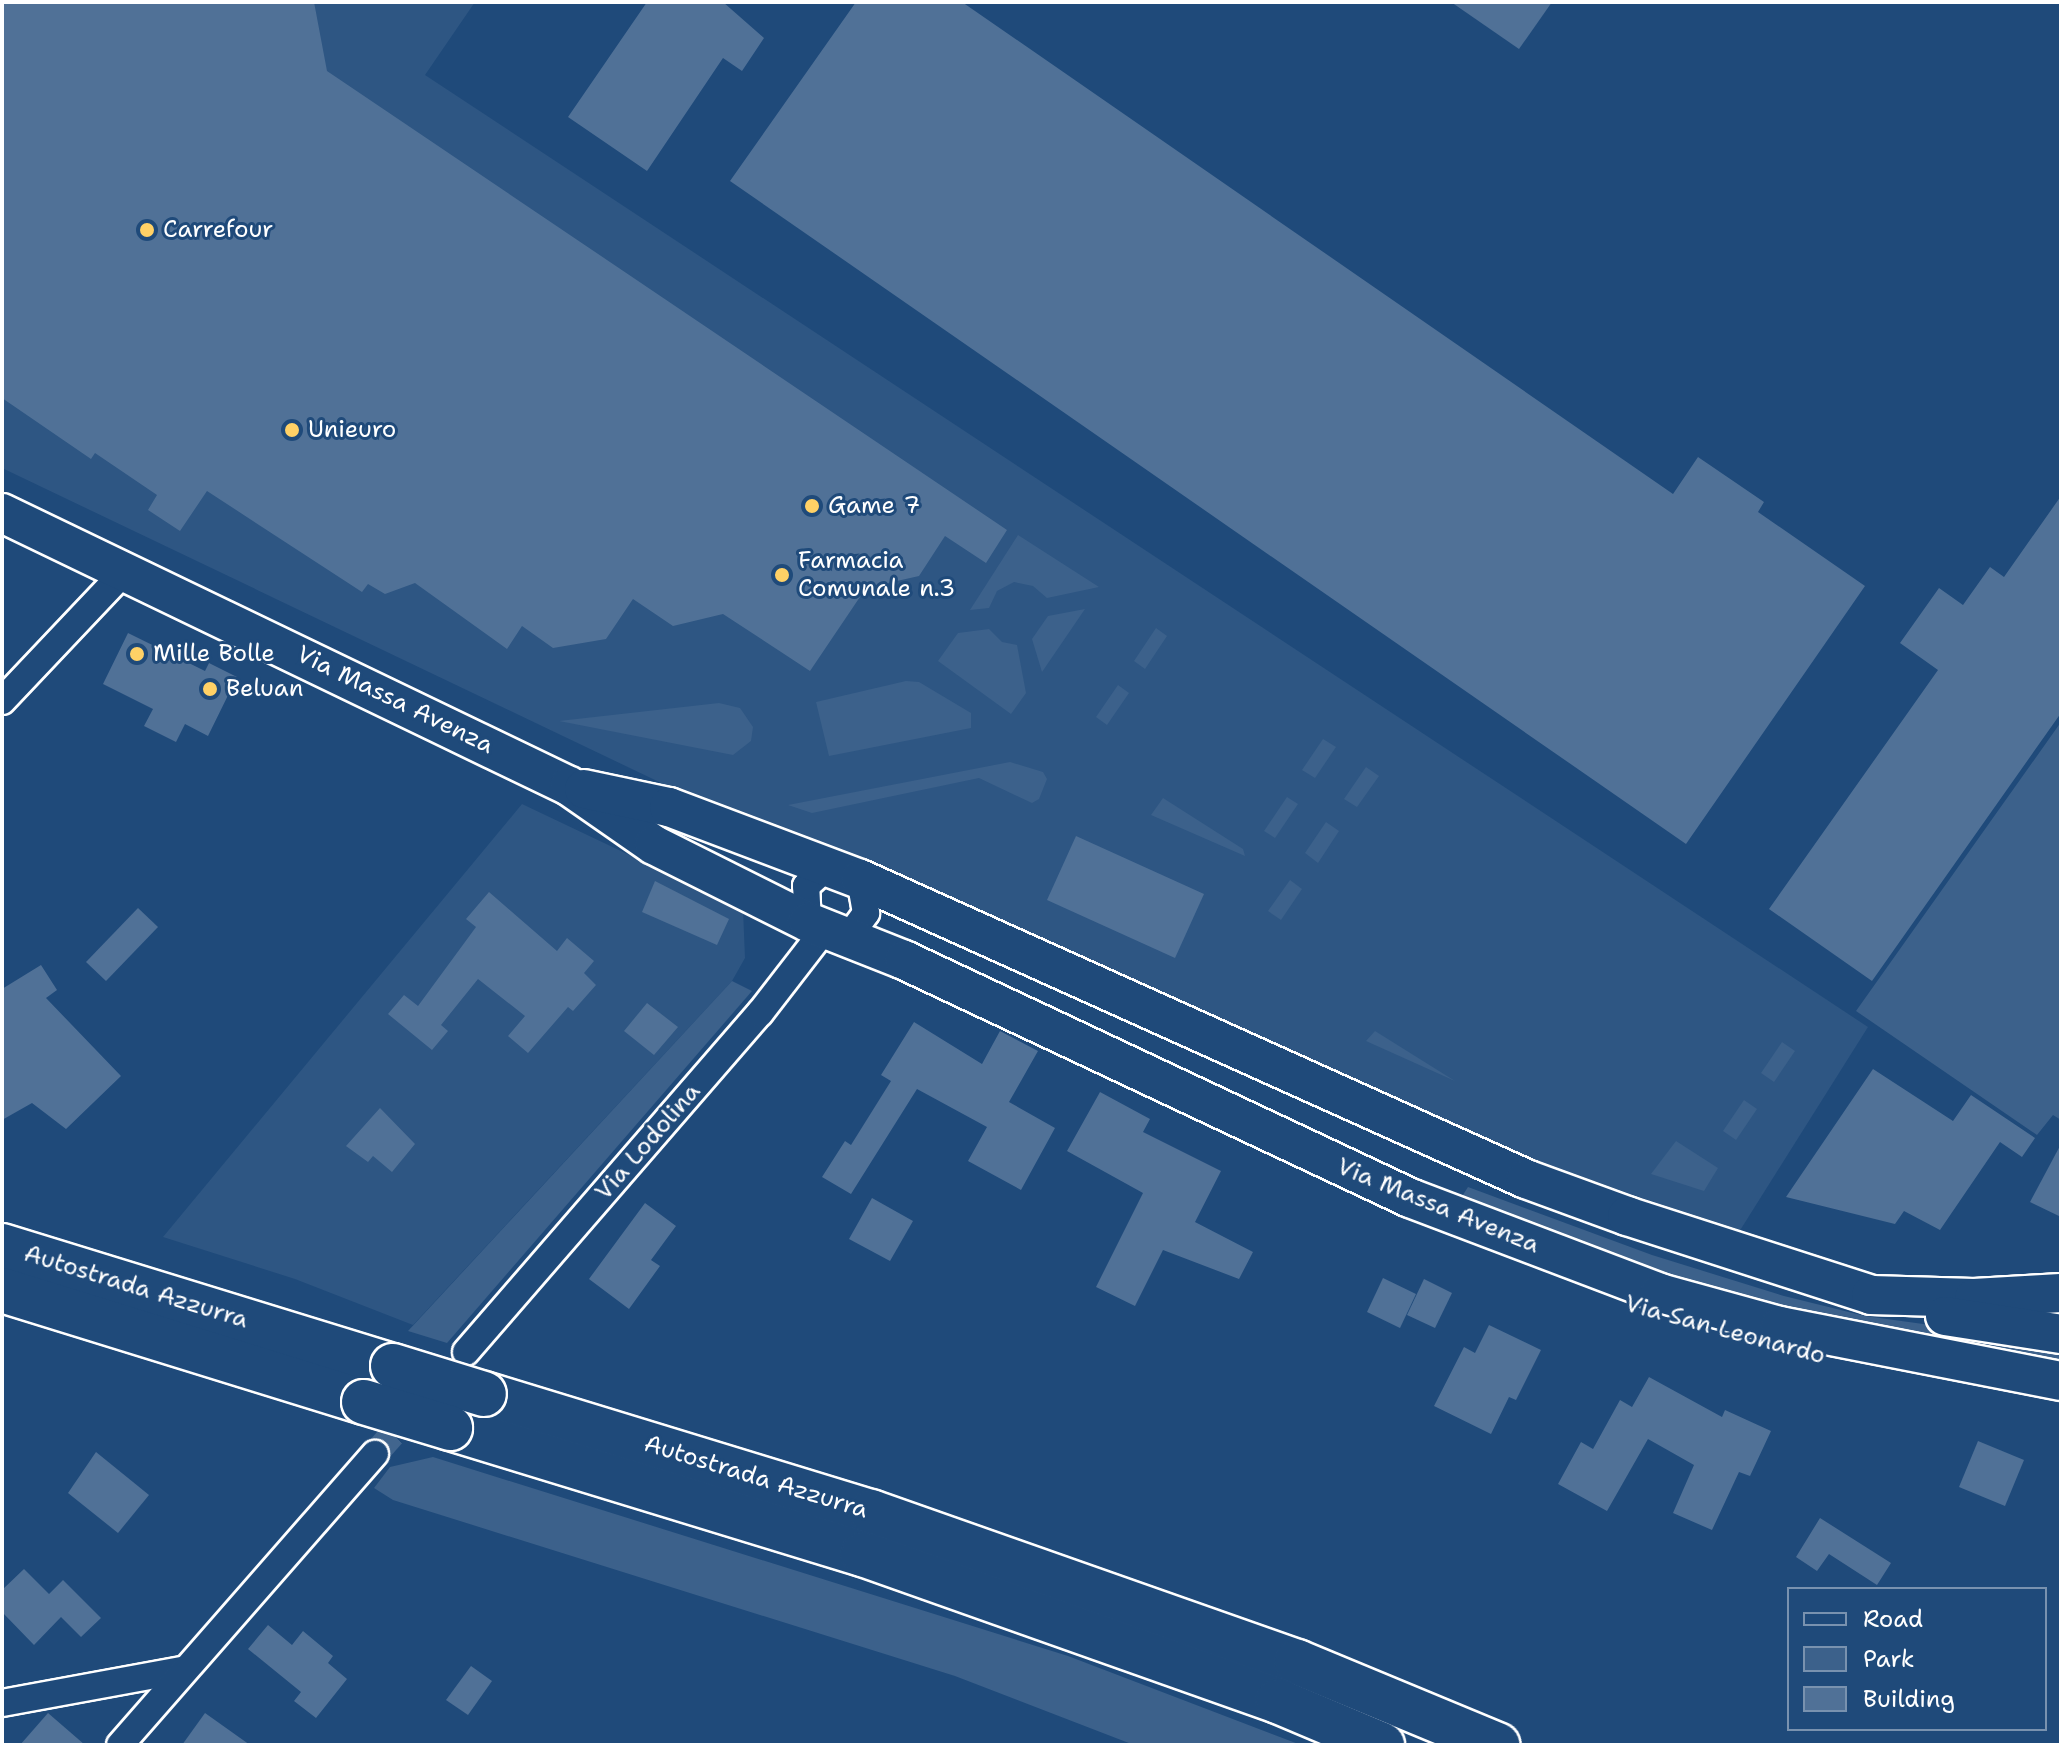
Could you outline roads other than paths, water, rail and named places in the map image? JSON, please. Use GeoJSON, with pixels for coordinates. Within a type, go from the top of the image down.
{"type":"FeatureCollection","features":[{"type":"Feature","properties":{"kind":"highway","name":"Autostrada Azzurra"},"geometry":{"type":"LineString","coordinates":[[2,1246],[871,1512],[1297,1662],[1497,1745]]}},
{"type":"Feature","properties":{"kind":"highway","name":"Autostrada Azzurra"},"geometry":{"type":"LineString","coordinates":[[2,1290],[863,1554],[1278,1701],[1382,1745]]}},
{"type":"Feature","properties":{"kind":"main road","name":"Via Massa Avenza"},"geometry":{"type":"LineString","coordinates":[[2,513],[126,570],[569,786],[654,845],[827,930],[1410,1198],[1660,1293],[1780,1326],[2061,1381]]}},
{"type":"Feature","properties":{"kind":"main road","name":"Via Massa Avenza"},"geometry":{"type":"LineString","coordinates":[[569,786],[669,807],[844,873],[1526,1179],[1871,1295],[1974,1298],[2061,1293]]}},
{"type":"Feature","properties":{"kind":"main road","name":"Via San Leonardo"},"geometry":{"type":"LineString","coordinates":[[1410,1198],[1492,1252],[1643,1312],[1775,1348],[2061,1405]]}},
{"type":"Feature","properties":{"kind":"main road"},"geometry":{"type":"LineString","coordinates":[[1871,1295],[1928,1313],[2061,1334]]}},
{"type":"Feature","properties":{"kind":"street"},"geometry":{"type":"LineString","coordinates":[[2,701],[126,570]]}},
{"type":"Feature","properties":{"kind":"street"},"geometry":{"type":"LineString","coordinates":[[844,873],[866,913],[827,930],[806,886],[844,873]]}},
{"type":"Feature","properties":{"kind":"street","name":"Via Lodolina"},"geometry":{"type":"LineString","coordinates":[[466,1352],[760,1013],[827,930]]}},
{"type":"Feature","properties":{"kind":"street"},"geometry":{"type":"LineString","coordinates":[[120,1745],[182,1670],[375,1454]]}},
{"type":"Feature","properties":{"kind":"street"},"geometry":{"type":"LineString","coordinates":[[2,1703],[182,1670]]}},
{"type":"Feature","properties":{"kind":"tunnel"},"geometry":{"type":"LineString","coordinates":[[375,1454],[416,1408]]}},
{"type":"Feature","properties":{"kind":"place","name":"Carrefour"},"geometry":{"type":"Point","coordinates":[147,230]}},
{"type":"Feature","properties":{"kind":"place","name":"Unieuro"},"geometry":{"type":"Point","coordinates":[292,430]}},
{"type":"Feature","properties":{"kind":"place","name":"Game 7"},"geometry":{"type":"Point","coordinates":[812,506]}},
{"type":"Feature","properties":{"kind":"place","name":"Farmacia Comunale n.3"},"geometry":{"type":"Point","coordinates":[782,575]}},
{"type":"Feature","properties":{"kind":"place","name":"Mille Bolle"},"geometry":{"type":"Point","coordinates":[137,654]}},
{"type":"Feature","properties":{"kind":"place","name":"Beluan"},"geometry":{"type":"Point","coordinates":[210,689]}}]}
